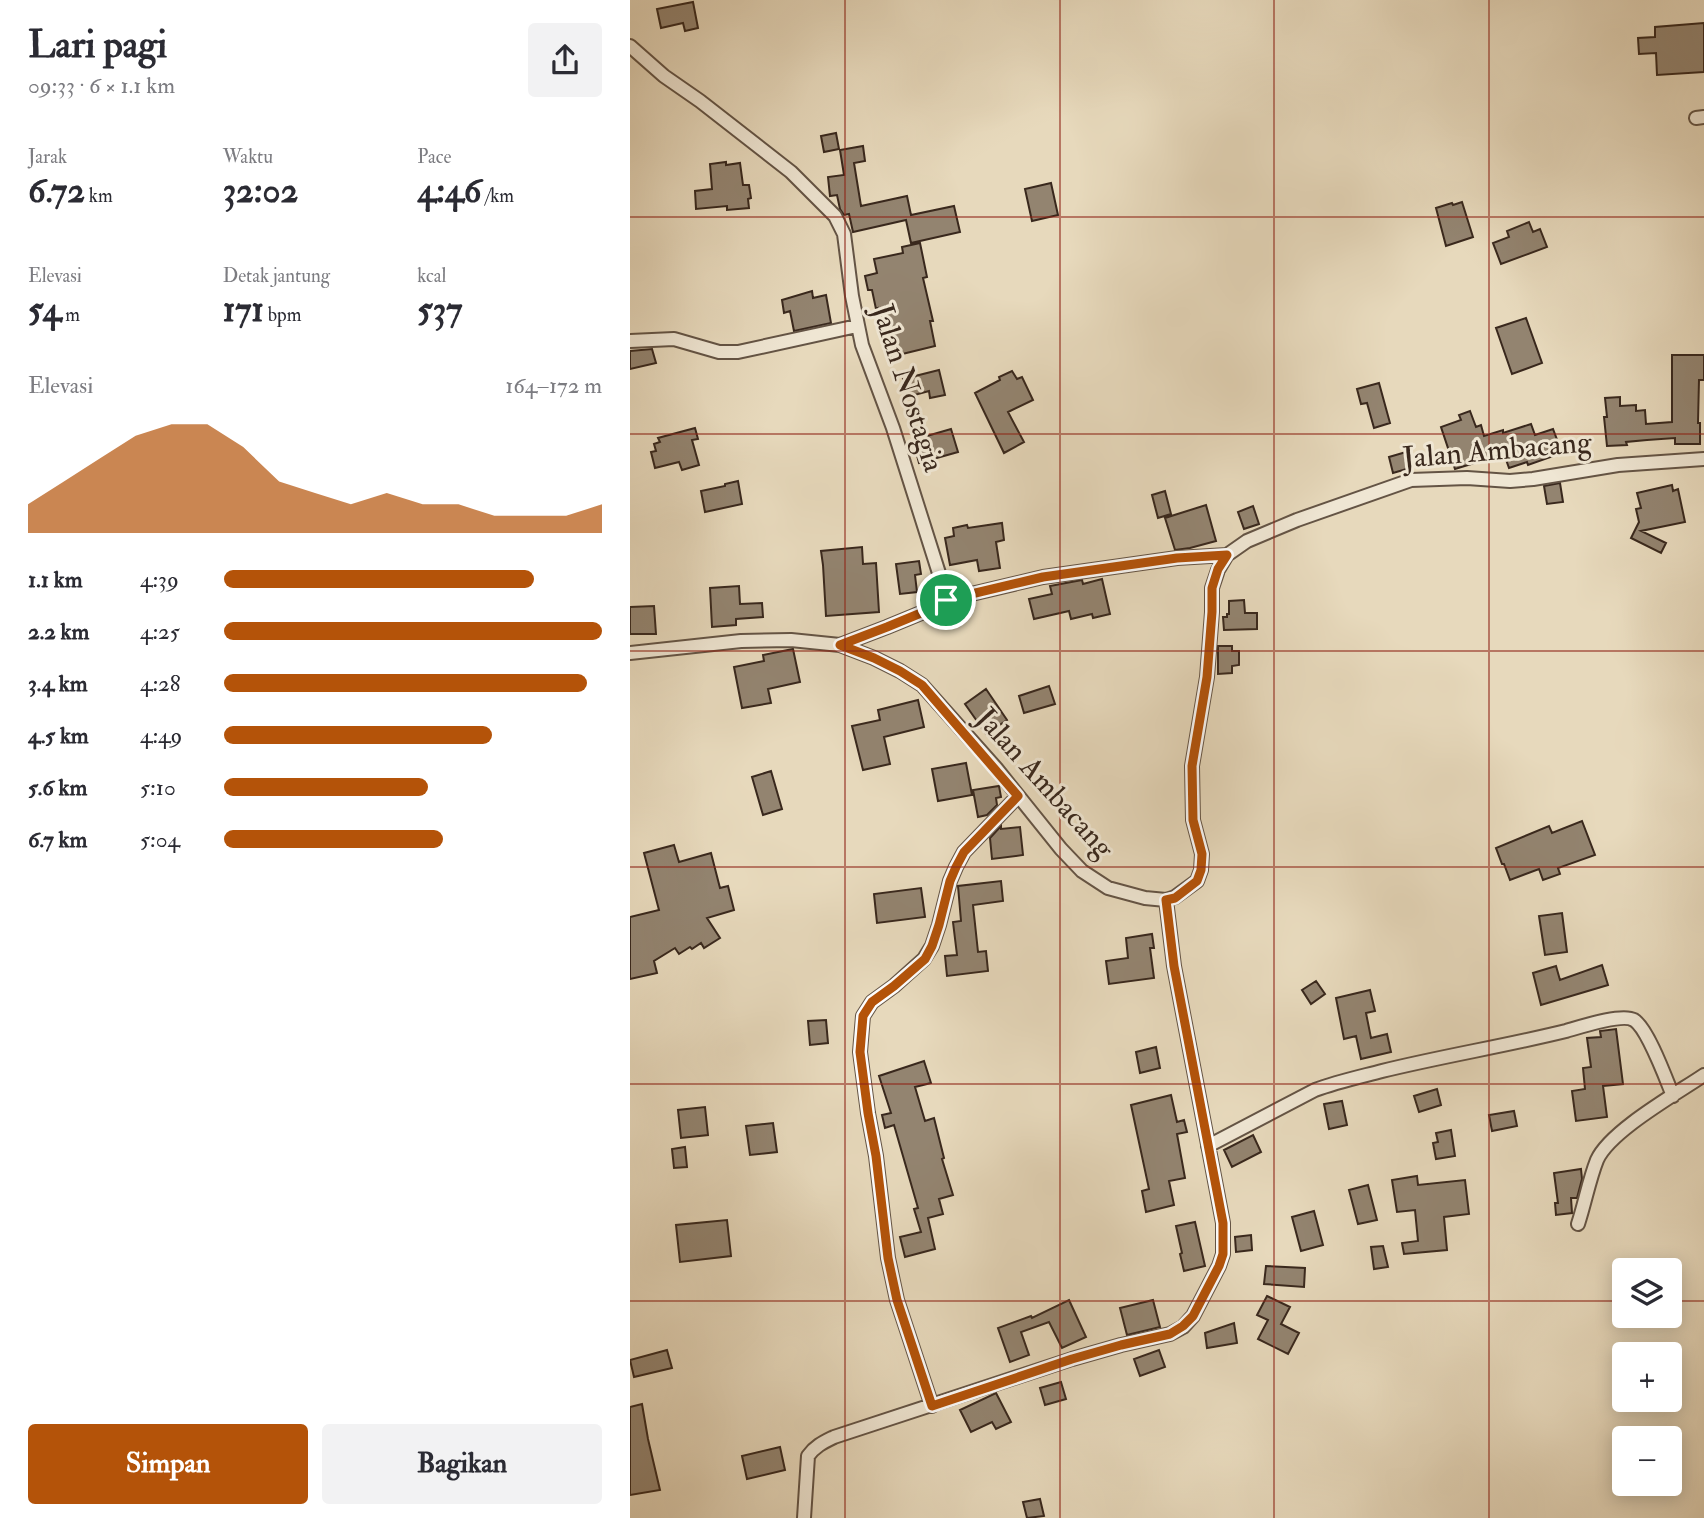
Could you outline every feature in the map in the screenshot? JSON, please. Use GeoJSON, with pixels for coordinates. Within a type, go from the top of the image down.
{"type":"FeatureCollection","features":[{"type":"Feature","properties":{"kind":"street","name":"Jalan Nostagia"},"geometry":{"type":"LineString","coordinates":[[630,46],[664,76],[700,100],[791,172],[835,216],[844,234],[857,326],[893,428],[946,600]]}},
{"type":"Feature","properties":{"kind":"street"},"geometry":{"type":"LineString","coordinates":[[630,341],[674,339],[719,352],[737,352],[857,326]]}},
{"type":"Feature","properties":{"kind":"street","name":"Jalan Ambacang"},"geometry":{"type":"LineString","coordinates":[[1227,555],[1247,541],[1297,520],[1410,480],[1467,478],[1510,481],[1618,465],[1704,459]]}},
{"type":"Feature","properties":{"kind":"street"},"geometry":{"type":"LineString","coordinates":[[840,645],[938,606],[946,600],[1043,577],[1177,558],[1227,555]]}},
{"type":"Feature","properties":{"kind":"street"},"geometry":{"type":"LineString","coordinates":[[804,1518],[808,1455],[814,1448],[834,1437],[1072,1359],[1170,1334],[1193,1316],[1219,1266],[1223,1254],[1223,1223],[1174,966],[1166,900],[1175,898],[1197,881],[1201,870],[1202,854],[1193,820],[1192,766],[1207,677],[1212,588],[1218,569],[1227,555]]}},
{"type":"Feature","properties":{"kind":"street","name":"Jalan Ambacang"},"geometry":{"type":"LineString","coordinates":[[630,653],[741,641],[791,640],[840,645],[874,658],[922,685],[1061,849],[1082,870],[1108,888],[1122,893],[1166,900]]}},
{"type":"Feature","properties":{"kind":"street"},"geometry":{"type":"LineString","coordinates":[[932,1406],[897,1300],[888,1258],[860,1052],[863,1016],[872,1002],[925,959],[943,912],[950,881],[964,852],[1018,796]]}},
{"type":"Feature","properties":{"kind":"street"},"geometry":{"type":"LineString","coordinates":[[1208,1146],[1331,1084],[1401,1066],[1619,1019],[1629,1018],[1644,1031],[1673,1096]]}},
{"type":"Feature","properties":{"kind":"street"},"geometry":{"type":"LineString","coordinates":[[1578,1224],[1598,1160],[1614,1137],[1704,1075]]}},
{"type":"Feature","properties":{"kind":"building"},"geometry":{"type":"Polygon","coordinates":[[[693,2],[698,28],[685,31],[683,23],[661,28],[657,9],[693,2]]]}},
{"type":"Feature","properties":{"kind":"building"},"geometry":{"type":"Polygon","coordinates":[[[1704,23],[1704,72],[1657,75],[1656,53],[1639,54],[1638,38],[1655,37],[1655,27],[1704,23]]]}},
{"type":"Feature","properties":{"kind":"building"},"geometry":{"type":"Polygon","coordinates":[[[836,133],[839,149],[824,152],[821,136],[836,133]]]}},
{"type":"Feature","properties":{"kind":"building"},"geometry":{"type":"Polygon","coordinates":[[[863,146],[865,161],[854,163],[861,206],[907,196],[911,215],[954,206],[960,232],[911,243],[906,220],[853,232],[849,214],[844,215],[840,209],[837,195],[830,196],[828,177],[844,175],[840,150],[863,146]]]}},
{"type":"Feature","properties":{"kind":"building"},"geometry":{"type":"Polygon","coordinates":[[[726,162],[726,165],[740,163],[743,185],[749,185],[749,208],[727,210],[727,206],[696,209],[695,191],[712,189],[710,164],[726,162]]]}},
{"type":"Feature","properties":{"kind":"building"},"geometry":{"type":"Polygon","coordinates":[[[1051,183],[1058,215],[1032,221],[1025,189],[1051,183]]]}},
{"type":"Feature","properties":{"kind":"building"},"geometry":{"type":"Polygon","coordinates":[[[1462,202],[1473,237],[1446,246],[1436,208],[1462,202]]]}},
{"type":"Feature","properties":{"kind":"building"},"geometry":{"type":"Polygon","coordinates":[[[1529,222],[1533,232],[1540,229],[1547,247],[1501,264],[1493,243],[1509,237],[1507,231],[1529,222]]]}},
{"type":"Feature","properties":{"kind":"building"},"geometry":{"type":"Polygon","coordinates":[[[920,243],[935,346],[890,357],[878,308],[876,309],[872,290],[868,290],[865,276],[877,273],[874,259],[903,253],[902,247],[920,243]]]}},
{"type":"Feature","properties":{"kind":"building"},"geometry":{"type":"Polygon","coordinates":[[[812,291],[813,298],[826,295],[831,323],[794,331],[790,311],[784,313],[782,300],[812,291]]]}},
{"type":"Feature","properties":{"kind":"building"},"geometry":{"type":"Polygon","coordinates":[[[1526,318],[1542,363],[1512,374],[1496,328],[1526,318]]]}},
{"type":"Feature","properties":{"kind":"building"},"geometry":{"type":"Polygon","coordinates":[[[652,349],[656,363],[630,369],[630,351],[652,349]]]}},
{"type":"Feature","properties":{"kind":"building"},"geometry":{"type":"Polygon","coordinates":[[[1672,355],[1704,355],[1704,380],[1699,380],[1700,444],[1675,444],[1675,438],[1607,446],[1605,398],[1620,397],[1620,406],[1636,405],[1636,411],[1645,410],[1646,424],[1672,422],[1672,355]]]}},
{"type":"Feature","properties":{"kind":"building"},"geometry":{"type":"Polygon","coordinates":[[[939,370],[945,395],[930,398],[929,391],[907,397],[903,379],[939,370]]]}},
{"type":"Feature","properties":{"kind":"building"},"geometry":{"type":"Polygon","coordinates":[[[1012,371],[1017,379],[1022,377],[1033,400],[1008,412],[1024,442],[1004,453],[975,393],[1012,371]]]}},
{"type":"Feature","properties":{"kind":"building"},"geometry":{"type":"Polygon","coordinates":[[[1379,383],[1390,423],[1374,428],[1367,403],[1361,404],[1357,389],[1379,383]]]}},
{"type":"Feature","properties":{"kind":"building"},"geometry":{"type":"Polygon","coordinates":[[[1470,411],[1476,427],[1481,425],[1484,436],[1531,424],[1535,435],[1553,429],[1562,453],[1528,465],[1527,462],[1509,468],[1504,454],[1455,469],[1441,427],[1461,420],[1459,415],[1470,411]]]}},
{"type":"Feature","properties":{"kind":"building"},"geometry":{"type":"Polygon","coordinates":[[[695,428],[698,439],[692,440],[699,465],[682,470],[679,462],[655,468],[651,452],[656,451],[654,444],[660,442],[658,438],[695,428]]]}},
{"type":"Feature","properties":{"kind":"building"},"geometry":{"type":"Polygon","coordinates":[[[951,429],[958,452],[919,463],[913,440],[951,429]]]}},
{"type":"Feature","properties":{"kind":"building"},"geometry":{"type":"Polygon","coordinates":[[[1406,452],[1410,468],[1393,473],[1389,457],[1406,452]]]}},
{"type":"Feature","properties":{"kind":"building"},"geometry":{"type":"Polygon","coordinates":[[[738,481],[742,504],[705,512],[701,491],[738,481]]]}},
{"type":"Feature","properties":{"kind":"building"},"geometry":{"type":"Polygon","coordinates":[[[1560,483],[1563,502],[1547,504],[1544,486],[1560,483]]]}},
{"type":"Feature","properties":{"kind":"building"},"geometry":{"type":"Polygon","coordinates":[[[1672,485],[1673,491],[1678,489],[1685,522],[1641,531],[1666,543],[1661,553],[1631,538],[1639,522],[1636,509],[1641,508],[1637,493],[1672,485]]]}},
{"type":"Feature","properties":{"kind":"building"},"geometry":{"type":"Polygon","coordinates":[[[1165,491],[1171,514],[1158,518],[1152,495],[1165,491]]]}},
{"type":"Feature","properties":{"kind":"building"},"geometry":{"type":"Polygon","coordinates":[[[1206,505],[1216,541],[1175,550],[1165,518],[1206,505]]]}},
{"type":"Feature","properties":{"kind":"building"},"geometry":{"type":"Polygon","coordinates":[[[1253,506],[1259,524],[1244,529],[1238,512],[1253,506]]]}},
{"type":"Feature","properties":{"kind":"building"},"geometry":{"type":"Polygon","coordinates":[[[1002,523],[1004,540],[996,542],[1000,568],[979,571],[977,560],[950,565],[945,538],[954,536],[953,528],[1002,523]]]}},
{"type":"Feature","properties":{"kind":"building"},"geometry":{"type":"Polygon","coordinates":[[[862,547],[863,564],[876,563],[879,612],[826,616],[821,551],[862,547]]]}},
{"type":"Feature","properties":{"kind":"building"},"geometry":{"type":"Polygon","coordinates":[[[919,561],[921,574],[915,575],[917,592],[900,594],[896,564],[919,561]]]}},
{"type":"Feature","properties":{"kind":"building"},"geometry":{"type":"Polygon","coordinates":[[[1102,579],[1110,614],[1093,618],[1092,614],[1071,619],[1069,611],[1034,619],[1029,599],[1052,594],[1050,586],[1082,580],[1083,584],[1102,579]]]}},
{"type":"Feature","properties":{"kind":"building"},"geometry":{"type":"Polygon","coordinates":[[[739,586],[740,604],[762,603],[763,617],[736,619],[736,625],[712,627],[710,588],[739,586]]]}},
{"type":"Feature","properties":{"kind":"building"},"geometry":{"type":"Polygon","coordinates":[[[1244,600],[1245,613],[1257,613],[1257,629],[1224,630],[1223,617],[1229,614],[1229,601],[1244,600]]]}},
{"type":"Feature","properties":{"kind":"building"},"geometry":{"type":"Polygon","coordinates":[[[654,606],[656,634],[630,634],[630,607],[654,606]]]}},
{"type":"Feature","properties":{"kind":"building"},"geometry":{"type":"Polygon","coordinates":[[[1218,646],[1232,646],[1232,651],[1239,651],[1239,665],[1232,666],[1232,673],[1218,674],[1218,646]]]}},
{"type":"Feature","properties":{"kind":"building"},"geometry":{"type":"Polygon","coordinates":[[[793,649],[800,682],[768,689],[771,703],[742,708],[734,667],[764,661],[763,655],[793,649]]]}},
{"type":"Feature","properties":{"kind":"building"},"geometry":{"type":"Polygon","coordinates":[[[1049,686],[1055,704],[1024,713],[1019,696],[1049,686]]]}},
{"type":"Feature","properties":{"kind":"building"},"geometry":{"type":"Polygon","coordinates":[[[986,689],[1007,720],[986,734],[965,704],[986,689]]]}},
{"type":"Feature","properties":{"kind":"building"},"geometry":{"type":"Polygon","coordinates":[[[918,700],[924,727],[884,737],[890,764],[863,770],[852,726],[880,720],[878,710],[918,700]]]}},
{"type":"Feature","properties":{"kind":"building"},"geometry":{"type":"Polygon","coordinates":[[[966,763],[972,795],[938,801],[932,769],[966,763]]]}},
{"type":"Feature","properties":{"kind":"building"},"geometry":{"type":"Polygon","coordinates":[[[771,771],[782,809],[763,815],[752,777],[771,771]]]}},
{"type":"Feature","properties":{"kind":"building"},"geometry":{"type":"Polygon","coordinates":[[[999,786],[1001,797],[996,798],[997,805],[987,815],[978,817],[973,790],[999,786]]]}},
{"type":"Feature","properties":{"kind":"building"},"geometry":{"type":"Polygon","coordinates":[[[1582,821],[1595,855],[1558,868],[1560,874],[1543,880],[1539,869],[1510,880],[1496,848],[1549,826],[1552,833],[1582,821]]]}},
{"type":"Feature","properties":{"kind":"building"},"geometry":{"type":"Polygon","coordinates":[[[1001,826],[1001,829],[1020,827],[1023,855],[992,859],[990,838],[1001,826]]]}},
{"type":"Feature","properties":{"kind":"building"},"geometry":{"type":"Polygon","coordinates":[[[674,845],[679,862],[711,853],[720,888],[728,886],[734,910],[707,918],[720,938],[704,948],[701,943],[679,954],[675,948],[654,961],[657,973],[630,979],[630,917],[659,910],[644,853],[674,845]]]}},
{"type":"Feature","properties":{"kind":"building"},"geometry":{"type":"Polygon","coordinates":[[[1001,881],[1003,901],[973,905],[978,952],[986,951],[988,971],[947,976],[945,956],[957,955],[953,922],[961,921],[958,886],[1001,881]]]}},
{"type":"Feature","properties":{"kind":"building"},"geometry":{"type":"Polygon","coordinates":[[[921,888],[925,917],[877,923],[874,894],[921,888]]]}},
{"type":"Feature","properties":{"kind":"building"},"geometry":{"type":"Polygon","coordinates":[[[1562,913],[1567,952],[1545,955],[1539,916],[1562,913]]]}},
{"type":"Feature","properties":{"kind":"building"},"geometry":{"type":"Polygon","coordinates":[[[1152,934],[1154,948],[1150,948],[1154,978],[1109,984],[1106,961],[1128,958],[1126,938],[1152,934]]]}},
{"type":"Feature","properties":{"kind":"building"},"geometry":{"type":"Polygon","coordinates":[[[1602,965],[1608,985],[1541,1005],[1533,973],[1556,966],[1560,980],[1602,965]]]}},
{"type":"Feature","properties":{"kind":"building"},"geometry":{"type":"Polygon","coordinates":[[[1316,981],[1325,994],[1311,1004],[1302,990],[1316,981]]]}},
{"type":"Feature","properties":{"kind":"building"},"geometry":{"type":"Polygon","coordinates":[[[1370,990],[1375,1011],[1366,1013],[1371,1038],[1387,1034],[1391,1052],[1361,1059],[1356,1036],[1344,1039],[1336,998],[1370,990]]]}},
{"type":"Feature","properties":{"kind":"building"},"geometry":{"type":"Polygon","coordinates":[[[826,1020],[828,1043],[810,1045],[808,1021],[826,1020]]]}},
{"type":"Feature","properties":{"kind":"building"},"geometry":{"type":"Polygon","coordinates":[[[1616,1029],[1623,1084],[1603,1086],[1607,1117],[1576,1121],[1572,1091],[1585,1089],[1583,1068],[1591,1067],[1587,1038],[1601,1037],[1600,1031],[1616,1029]]]}},
{"type":"Feature","properties":{"kind":"building"},"geometry":{"type":"Polygon","coordinates":[[[1156,1047],[1160,1068],[1140,1073],[1136,1052],[1156,1047]]]}},
{"type":"Feature","properties":{"kind":"building"},"geometry":{"type":"Polygon","coordinates":[[[924,1061],[931,1083],[915,1087],[925,1121],[934,1118],[953,1195],[939,1199],[943,1214],[928,1218],[935,1249],[905,1257],[900,1237],[921,1232],[914,1209],[918,1208],[894,1125],[885,1128],[882,1115],[891,1113],[879,1076],[924,1061]]]}},
{"type":"Feature","properties":{"kind":"building"},"geometry":{"type":"Polygon","coordinates":[[[1437,1089],[1441,1105],[1419,1112],[1414,1096],[1437,1089]]]}},
{"type":"Feature","properties":{"kind":"building"},"geometry":{"type":"Polygon","coordinates":[[[1171,1095],[1177,1122],[1184,1120],[1187,1132],[1177,1134],[1185,1178],[1169,1181],[1174,1205],[1146,1212],[1142,1191],[1149,1189],[1131,1105],[1171,1095]]]}},
{"type":"Feature","properties":{"kind":"building"},"geometry":{"type":"Polygon","coordinates":[[[1342,1101],[1347,1125],[1329,1129],[1324,1104],[1342,1101]]]}},
{"type":"Feature","properties":{"kind":"building"},"geometry":{"type":"Polygon","coordinates":[[[705,1107],[708,1135],[681,1138],[678,1110],[705,1107]]]}},
{"type":"Feature","properties":{"kind":"building"},"geometry":{"type":"Polygon","coordinates":[[[1514,1111],[1517,1126],[1492,1131],[1489,1115],[1514,1111]]]}},
{"type":"Feature","properties":{"kind":"building"},"geometry":{"type":"Polygon","coordinates":[[[773,1123],[777,1152],[750,1155],[746,1126],[773,1123]]]}},
{"type":"Feature","properties":{"kind":"building"},"geometry":{"type":"Polygon","coordinates":[[[1451,1130],[1455,1156],[1436,1159],[1433,1143],[1438,1142],[1436,1133],[1451,1130]]]}},
{"type":"Feature","properties":{"kind":"building"},"geometry":{"type":"Polygon","coordinates":[[[1253,1135],[1261,1152],[1232,1167],[1224,1150],[1253,1135]]]}},
{"type":"Feature","properties":{"kind":"building"},"geometry":{"type":"Polygon","coordinates":[[[685,1147],[687,1167],[674,1168],[672,1149],[685,1147]]]}},
{"type":"Feature","properties":{"kind":"building"},"geometry":{"type":"Polygon","coordinates":[[[1581,1169],[1582,1179],[1577,1198],[1571,1198],[1572,1213],[1556,1215],[1555,1203],[1558,1203],[1554,1173],[1581,1169]]]}},
{"type":"Feature","properties":{"kind":"building"},"geometry":{"type":"Polygon","coordinates":[[[1417,1176],[1418,1185],[1465,1180],[1469,1214],[1444,1217],[1447,1250],[1404,1254],[1402,1243],[1418,1241],[1415,1210],[1397,1212],[1392,1180],[1417,1176]]]}},
{"type":"Feature","properties":{"kind":"building"},"geometry":{"type":"Polygon","coordinates":[[[1368,1185],[1377,1220],[1358,1224],[1349,1190],[1368,1185]]]}},
{"type":"Feature","properties":{"kind":"building"},"geometry":{"type":"Polygon","coordinates":[[[1314,1211],[1323,1245],[1301,1251],[1292,1217],[1314,1211]]]}},
{"type":"Feature","properties":{"kind":"building"},"geometry":{"type":"Polygon","coordinates":[[[727,1220],[731,1256],[680,1262],[676,1225],[727,1220]]]}},
{"type":"Feature","properties":{"kind":"building"},"geometry":{"type":"Polygon","coordinates":[[[1195,1222],[1205,1266],[1184,1271],[1176,1226],[1195,1222]]]}},
{"type":"Feature","properties":{"kind":"building"},"geometry":{"type":"Polygon","coordinates":[[[1251,1235],[1252,1250],[1236,1252],[1235,1237],[1251,1235]]]}},
{"type":"Feature","properties":{"kind":"building"},"geometry":{"type":"Polygon","coordinates":[[[1383,1246],[1388,1267],[1374,1269],[1371,1247],[1383,1246]]]}},
{"type":"Feature","properties":{"kind":"building"},"geometry":{"type":"Polygon","coordinates":[[[1266,1266],[1305,1268],[1304,1287],[1264,1284],[1266,1266]]]}},
{"type":"Feature","properties":{"kind":"building"},"geometry":{"type":"Polygon","coordinates":[[[1267,1296],[1290,1307],[1281,1324],[1299,1333],[1288,1354],[1258,1339],[1268,1320],[1257,1315],[1267,1296]]]}},
{"type":"Feature","properties":{"kind":"building"},"geometry":{"type":"Polygon","coordinates":[[[1069,1300],[1086,1337],[1062,1348],[1049,1322],[1021,1332],[1029,1355],[1010,1362],[998,1328],[1031,1316],[1032,1318],[1069,1300]]]}},
{"type":"Feature","properties":{"kind":"building"},"geometry":{"type":"Polygon","coordinates":[[[1153,1300],[1160,1327],[1127,1335],[1120,1308],[1153,1300]]]}},
{"type":"Feature","properties":{"kind":"building"},"geometry":{"type":"Polygon","coordinates":[[[1234,1323],[1237,1343],[1207,1348],[1205,1333],[1234,1323]]]}},
{"type":"Feature","properties":{"kind":"building"},"geometry":{"type":"Polygon","coordinates":[[[667,1350],[672,1368],[634,1377],[630,1360],[667,1350]]]}},
{"type":"Feature","properties":{"kind":"building"},"geometry":{"type":"Polygon","coordinates":[[[1159,1350],[1165,1367],[1140,1376],[1134,1359],[1159,1350]]]}},
{"type":"Feature","properties":{"kind":"building"},"geometry":{"type":"Polygon","coordinates":[[[1061,1382],[1066,1399],[1045,1405],[1040,1388],[1061,1382]]]}},
{"type":"Feature","properties":{"kind":"building"},"geometry":{"type":"Polygon","coordinates":[[[996,1393],[1011,1422],[996,1429],[992,1422],[971,1432],[960,1410],[996,1393]]]}},
{"type":"Feature","properties":{"kind":"building"},"geometry":{"type":"Polygon","coordinates":[[[642,1404],[660,1490],[630,1495],[630,1407],[642,1404]]]}},
{"type":"Feature","properties":{"kind":"building"},"geometry":{"type":"Polygon","coordinates":[[[780,1447],[785,1470],[747,1479],[742,1456],[780,1447]]]}},
{"type":"Feature","properties":{"kind":"building"},"geometry":{"type":"Polygon","coordinates":[[[1040,1499],[1044,1516],[1027,1518],[1023,1502],[1040,1499]]]}},
{"type":"Feature","properties":{"kind":"route"},"geometry":{"type":"LineString","coordinates":[[1227,555],[1218,569],[1212,588],[1207,677],[1192,766],[1193,820],[1202,854],[1201,870],[1197,881],[1187,890],[1166,900],[1174,966],[1224,1240],[1219,1266],[1193,1316],[1170,1334],[1072,1359],[932,1406],[891,1276],[860,1052],[863,1016],[872,1002],[925,959],[939,925],[950,881],[964,852],[1018,796],[922,685],[874,658],[840,645],[938,606],[946,600],[1043,577],[1177,558],[1227,555]]}}]}
